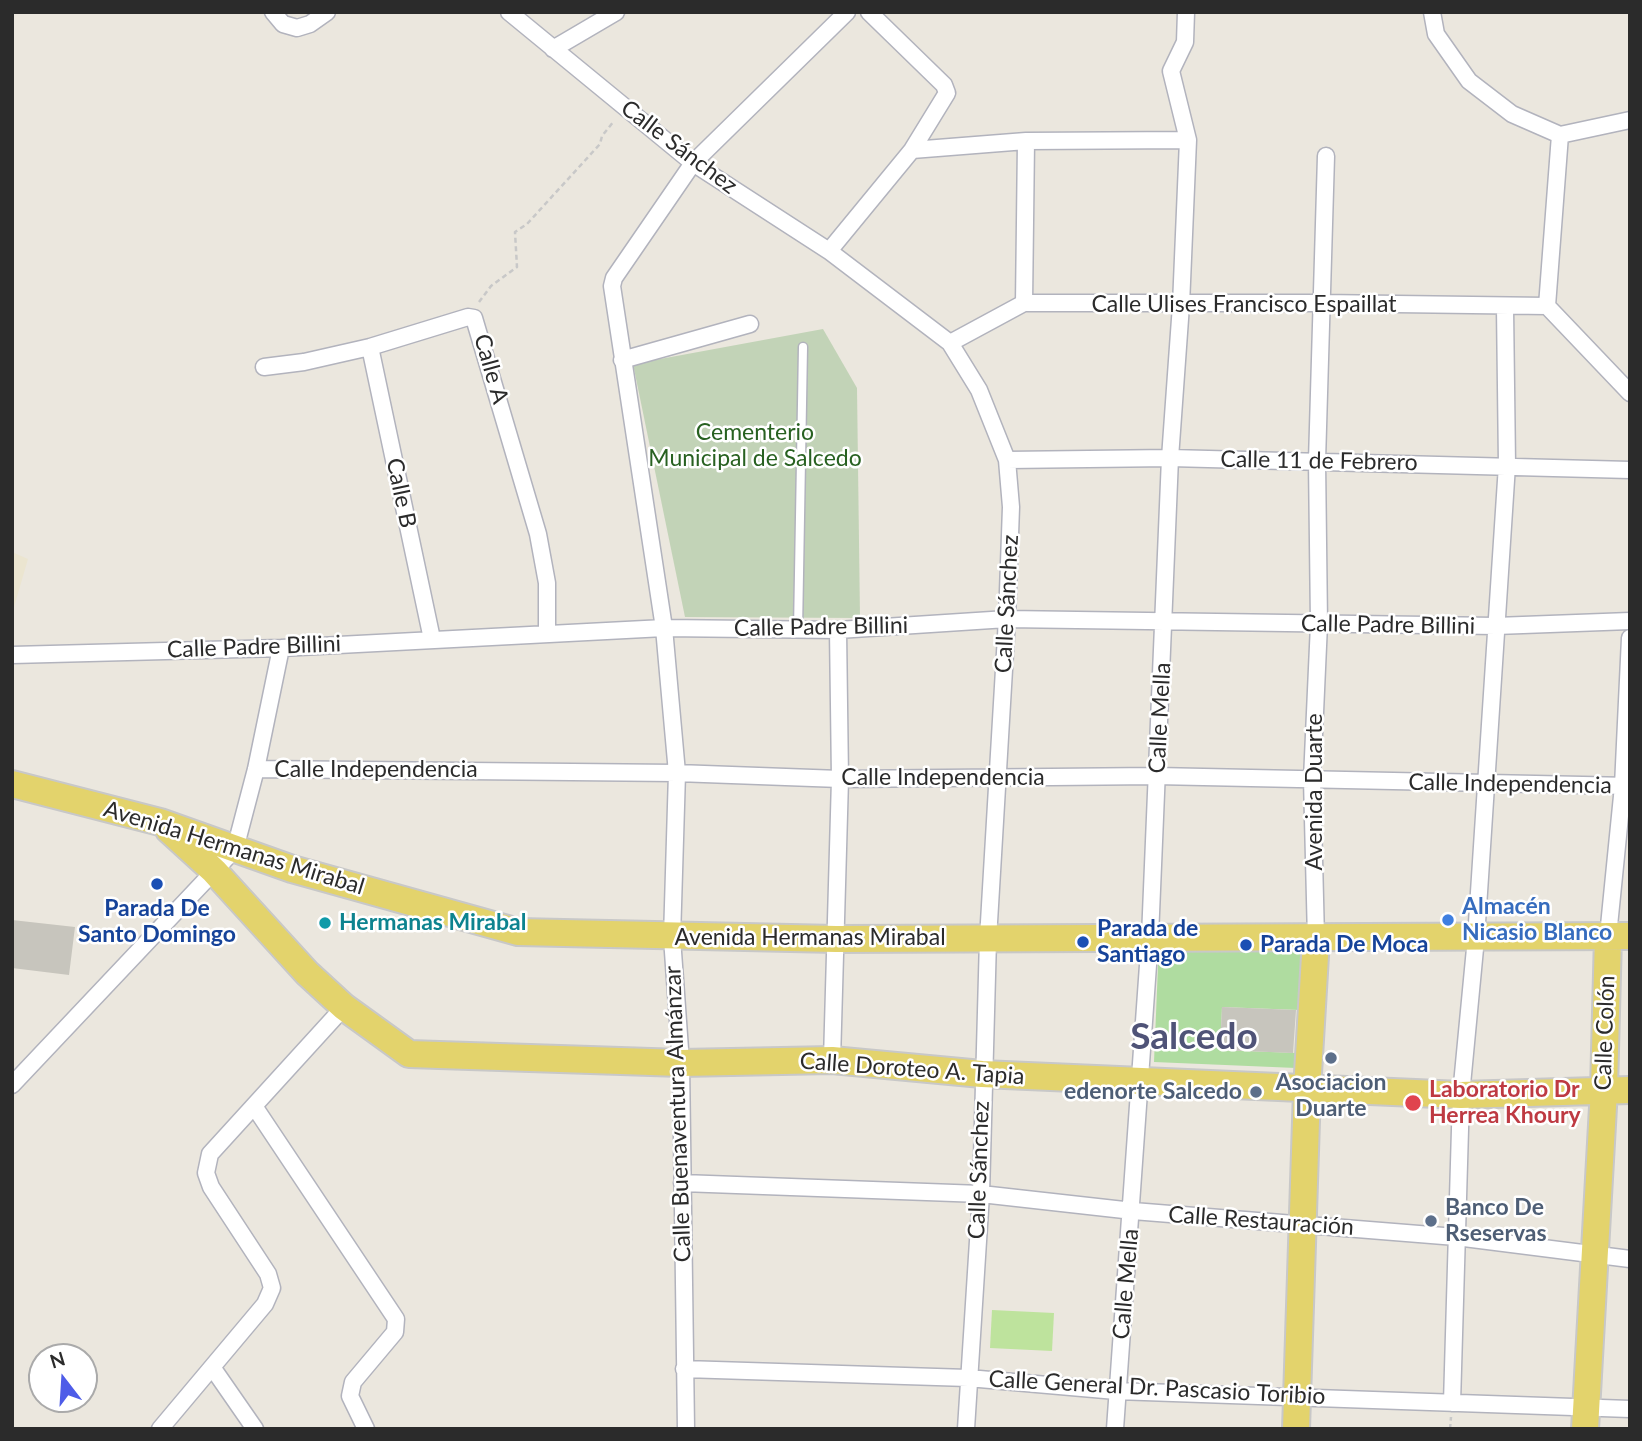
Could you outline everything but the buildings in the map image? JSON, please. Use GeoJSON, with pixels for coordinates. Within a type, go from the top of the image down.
{"type":"FeatureCollection","features":[{"type":"Feature","properties":{"kind":"main road","name":"Avenida Hermanas Mirabal"},"geometry":{"type":"LineString","coordinates":[[12,783],[160,822],[292,869],[518,932],[672,938],[836,939],[1619,936]]}},
{"type":"Feature","properties":{"kind":"main road","name":"Calle Doroteo A. Tapia"},"geometry":{"type":"LineString","coordinates":[[160,822],[214,871],[307,973],[344,1007],[409,1054],[681,1063],[832,1060],[982,1074],[1461,1095],[1617,1089]]}},
{"type":"Feature","properties":{"kind":"main road","name":"Calle Colón"},"geometry":{"type":"LineString","coordinates":[[1585,1418],[1595,1256],[1617,1089],[1619,936]]}},
{"type":"Feature","properties":{"kind":"main road","name":"Avenida Duarte"},"geometry":{"type":"LineString","coordinates":[[1296,1429],[1307,1090],[1316,939]]}},
{"type":"Feature","properties":{"kind":"street"},"geometry":{"type":"LineString","coordinates":[[273,12],[283,24],[297,28],[310,24],[327,12]]}},
{"type":"Feature","properties":{"kind":"street","name":"Calle Sánchez"},"geometry":{"type":"LineString","coordinates":[[509,12],[693,163],[829,251],[950,342],[979,390],[1007,460],[1012,507],[988,939],[982,1074],[981,1195],[967,1429]]}},
{"type":"Feature","properties":{"kind":"street"},"geometry":{"type":"LineString","coordinates":[[553,49],[616,12]]}},
{"type":"Feature","properties":{"kind":"street","name":"Calle Buenaventura Almánzar"},"geometry":{"type":"LineString","coordinates":[[686,1429],[681,1063],[672,938],[677,773],[664,628],[612,296],[614,278],[693,163],[848,12]]}},
{"type":"Feature","properties":{"kind":"street"},"geometry":{"type":"LineString","coordinates":[[829,251],[912,150],[947,93],[944,85],[869,12]]}},
{"type":"Feature","properties":{"kind":"street","name":"Calle Mella"},"geometry":{"type":"LineString","coordinates":[[1115,1429],[1132,1211],[1137,1082],[1150,937],[1170,458],[1181,305],[1188,140],[1171,71],[1185,42],[1186,12]]}},
{"type":"Feature","properties":{"kind":"street"},"geometry":{"type":"LineString","coordinates":[[1432,12],[1436,34],[1469,81],[1512,114],[1560,135],[1630,120]]}},
{"type":"Feature","properties":{"kind":"street"},"geometry":{"type":"LineString","coordinates":[[1560,135],[1547,306],[1630,393]]}},
{"type":"Feature","properties":{"kind":"street"},"geometry":{"type":"LineString","coordinates":[[912,150],[1026,141],[1188,140]]}},
{"type":"Feature","properties":{"kind":"street"},"geometry":{"type":"LineString","coordinates":[[1024,303],[1026,141]]}},
{"type":"Feature","properties":{"kind":"street","name":"Avenida Duarte"},"geometry":{"type":"LineString","coordinates":[[1316,939],[1312,779],[1319,624],[1317,461],[1326,156]]}},
{"type":"Feature","properties":{"kind":"street","name":"Calle Ulises Francisco Espaillat"},"geometry":{"type":"LineString","coordinates":[[950,342],[1024,303],[1321,303],[1505,308],[1547,306]]}},
{"type":"Feature","properties":{"kind":"street"},"geometry":{"type":"LineString","coordinates":[[1452,1403],[1461,1095],[1476,938],[1507,465],[1505,308]]}},
{"type":"Feature","properties":{"kind":"street","name":"Calle A"},"geometry":{"type":"LineString","coordinates":[[264,367],[304,362],[370,347],[468,317],[474,318],[538,534],[547,583],[547,632]]}},
{"type":"Feature","properties":{"kind":"street"},"geometry":{"type":"LineString","coordinates":[[622,360],[750,324]]}},
{"type":"Feature","properties":{"kind":"street","name":"Calle B"},"geometry":{"type":"LineString","coordinates":[[370,347],[432,639]]}},
{"type":"Feature","properties":{"kind":"street","name":"Calle 11 de Febrero"},"geometry":{"type":"LineString","coordinates":[[1007,460],[1170,458],[1630,470]]}},
{"type":"Feature","properties":{"kind":"street","name":"Calle Padre Billini"},"geometry":{"type":"LineString","coordinates":[[12,655],[281,648],[547,632],[664,628],[838,630],[1007,619],[1496,626],[1630,621]]}},
{"type":"Feature","properties":{"kind":"street"},"geometry":{"type":"LineString","coordinates":[[832,1060],[840,779],[838,630]]}},
{"type":"Feature","properties":{"kind":"street","name":"Calle Colón"},"geometry":{"type":"LineString","coordinates":[[1619,936],[1627,786],[1630,638]]}},
{"type":"Feature","properties":{"kind":"street"},"geometry":{"type":"LineString","coordinates":[[12,1085],[21,1067],[235,849],[256,769],[281,648]]}},
{"type":"Feature","properties":{"kind":"street","name":"Calle Independencia"},"geometry":{"type":"LineString","coordinates":[[256,769],[677,773],[840,779],[1156,776],[1627,786]]}},
{"type":"Feature","properties":{"kind":"street"},"geometry":{"type":"LineString","coordinates":[[160,1429],[265,1304],[272,1288],[268,1274],[211,1187],[206,1173],[210,1154],[344,1007]]}},
{"type":"Feature","properties":{"kind":"street"},"geometry":{"type":"LineString","coordinates":[[254,1106],[396,1319],[395,1332],[353,1382],[350,1396],[356,1414],[366,1429]]}},
{"type":"Feature","properties":{"kind":"street","name":"Calle Restauración"},"geometry":{"type":"LineString","coordinates":[[682,1183],[981,1195],[1132,1211],[1456,1237],[1630,1259]]}},
{"type":"Feature","properties":{"kind":"street"},"geometry":{"type":"LineString","coordinates":[[212,1367],[256,1429]]}},
{"type":"Feature","properties":{"kind":"street","name":"Calle General Dr. Pascasio Toribio"},"geometry":{"type":"LineString","coordinates":[[684,1369],[968,1378],[1116,1391],[1452,1403],[1585,1418],[1630,1409]]}},
{"type":"Feature","properties":{"kind":"lane"},"geometry":{"type":"LineString","coordinates":[[798,630],[803,347]]}},
{"type":"Feature","properties":{"kind":"path"},"geometry":{"type":"LineString","coordinates":[[474,318],[476,307],[484,295],[517,267],[516,232],[527,224],[600,144],[605,131],[626,108]]}},
{"type":"Feature","properties":{"kind":"shaded area"},"geometry":{"type":"Polygon","coordinates":[[[12,552],[28,559],[12,614],[12,552]]]}},
{"type":"Feature","properties":{"kind":"green space","name":"Cementerio Municipal de Salcedo"},"geometry":{"type":"Polygon","coordinates":[[[823,329],[857,388],[860,618],[685,617],[633,364],[823,329]]]}},
{"type":"Feature","properties":{"kind":"green space"},"geometry":{"type":"Polygon","coordinates":[[[1159,942],[1301,948],[1299,1010],[1222,1007],[1220,1050],[1296,1053],[1296,1068],[1154,1062],[1159,942]]]}},
{"type":"Feature","properties":{"kind":"green space"},"geometry":{"type":"Polygon","coordinates":[[[992,1310],[1054,1313],[1052,1351],[990,1348],[992,1310]]]}},
{"type":"Feature","properties":{"kind":"place","name":"Parada De Santo Domingo"},"geometry":{"type":"Point","coordinates":[157,884]}},
{"type":"Feature","properties":{"kind":"place","name":"Almacén Nicasio Blanco"},"geometry":{"type":"Point","coordinates":[1448,920]}},
{"type":"Feature","properties":{"kind":"place","name":"Hermanas Mirabal"},"geometry":{"type":"Point","coordinates":[325,923]}},
{"type":"Feature","properties":{"kind":"place","name":"Parada de Santiago"},"geometry":{"type":"Point","coordinates":[1083,942]}},
{"type":"Feature","properties":{"kind":"place","name":"Parada De Moca"},"geometry":{"type":"Point","coordinates":[1246,945]}},
{"type":"Feature","properties":{"kind":"place","name":"Asociacion Duarte"},"geometry":{"type":"Point","coordinates":[1331,1058]}},
{"type":"Feature","properties":{"kind":"place","name":"edenorte Salcedo"},"geometry":{"type":"Point","coordinates":[1256,1092]}},
{"type":"Feature","properties":{"kind":"place","name":"Laboratorio Dr Herrea Khoury"},"geometry":{"type":"Point","coordinates":[1413,1103]}},
{"type":"Feature","properties":{"kind":"place","name":"Banco De Rseservas"},"geometry":{"type":"Point","coordinates":[1431,1221]}},
{"type":"Feature","properties":{"kind":"district","name":"Salcedo"},"geometry":{"type":"Point","coordinates":[1194,1037]}}]}
